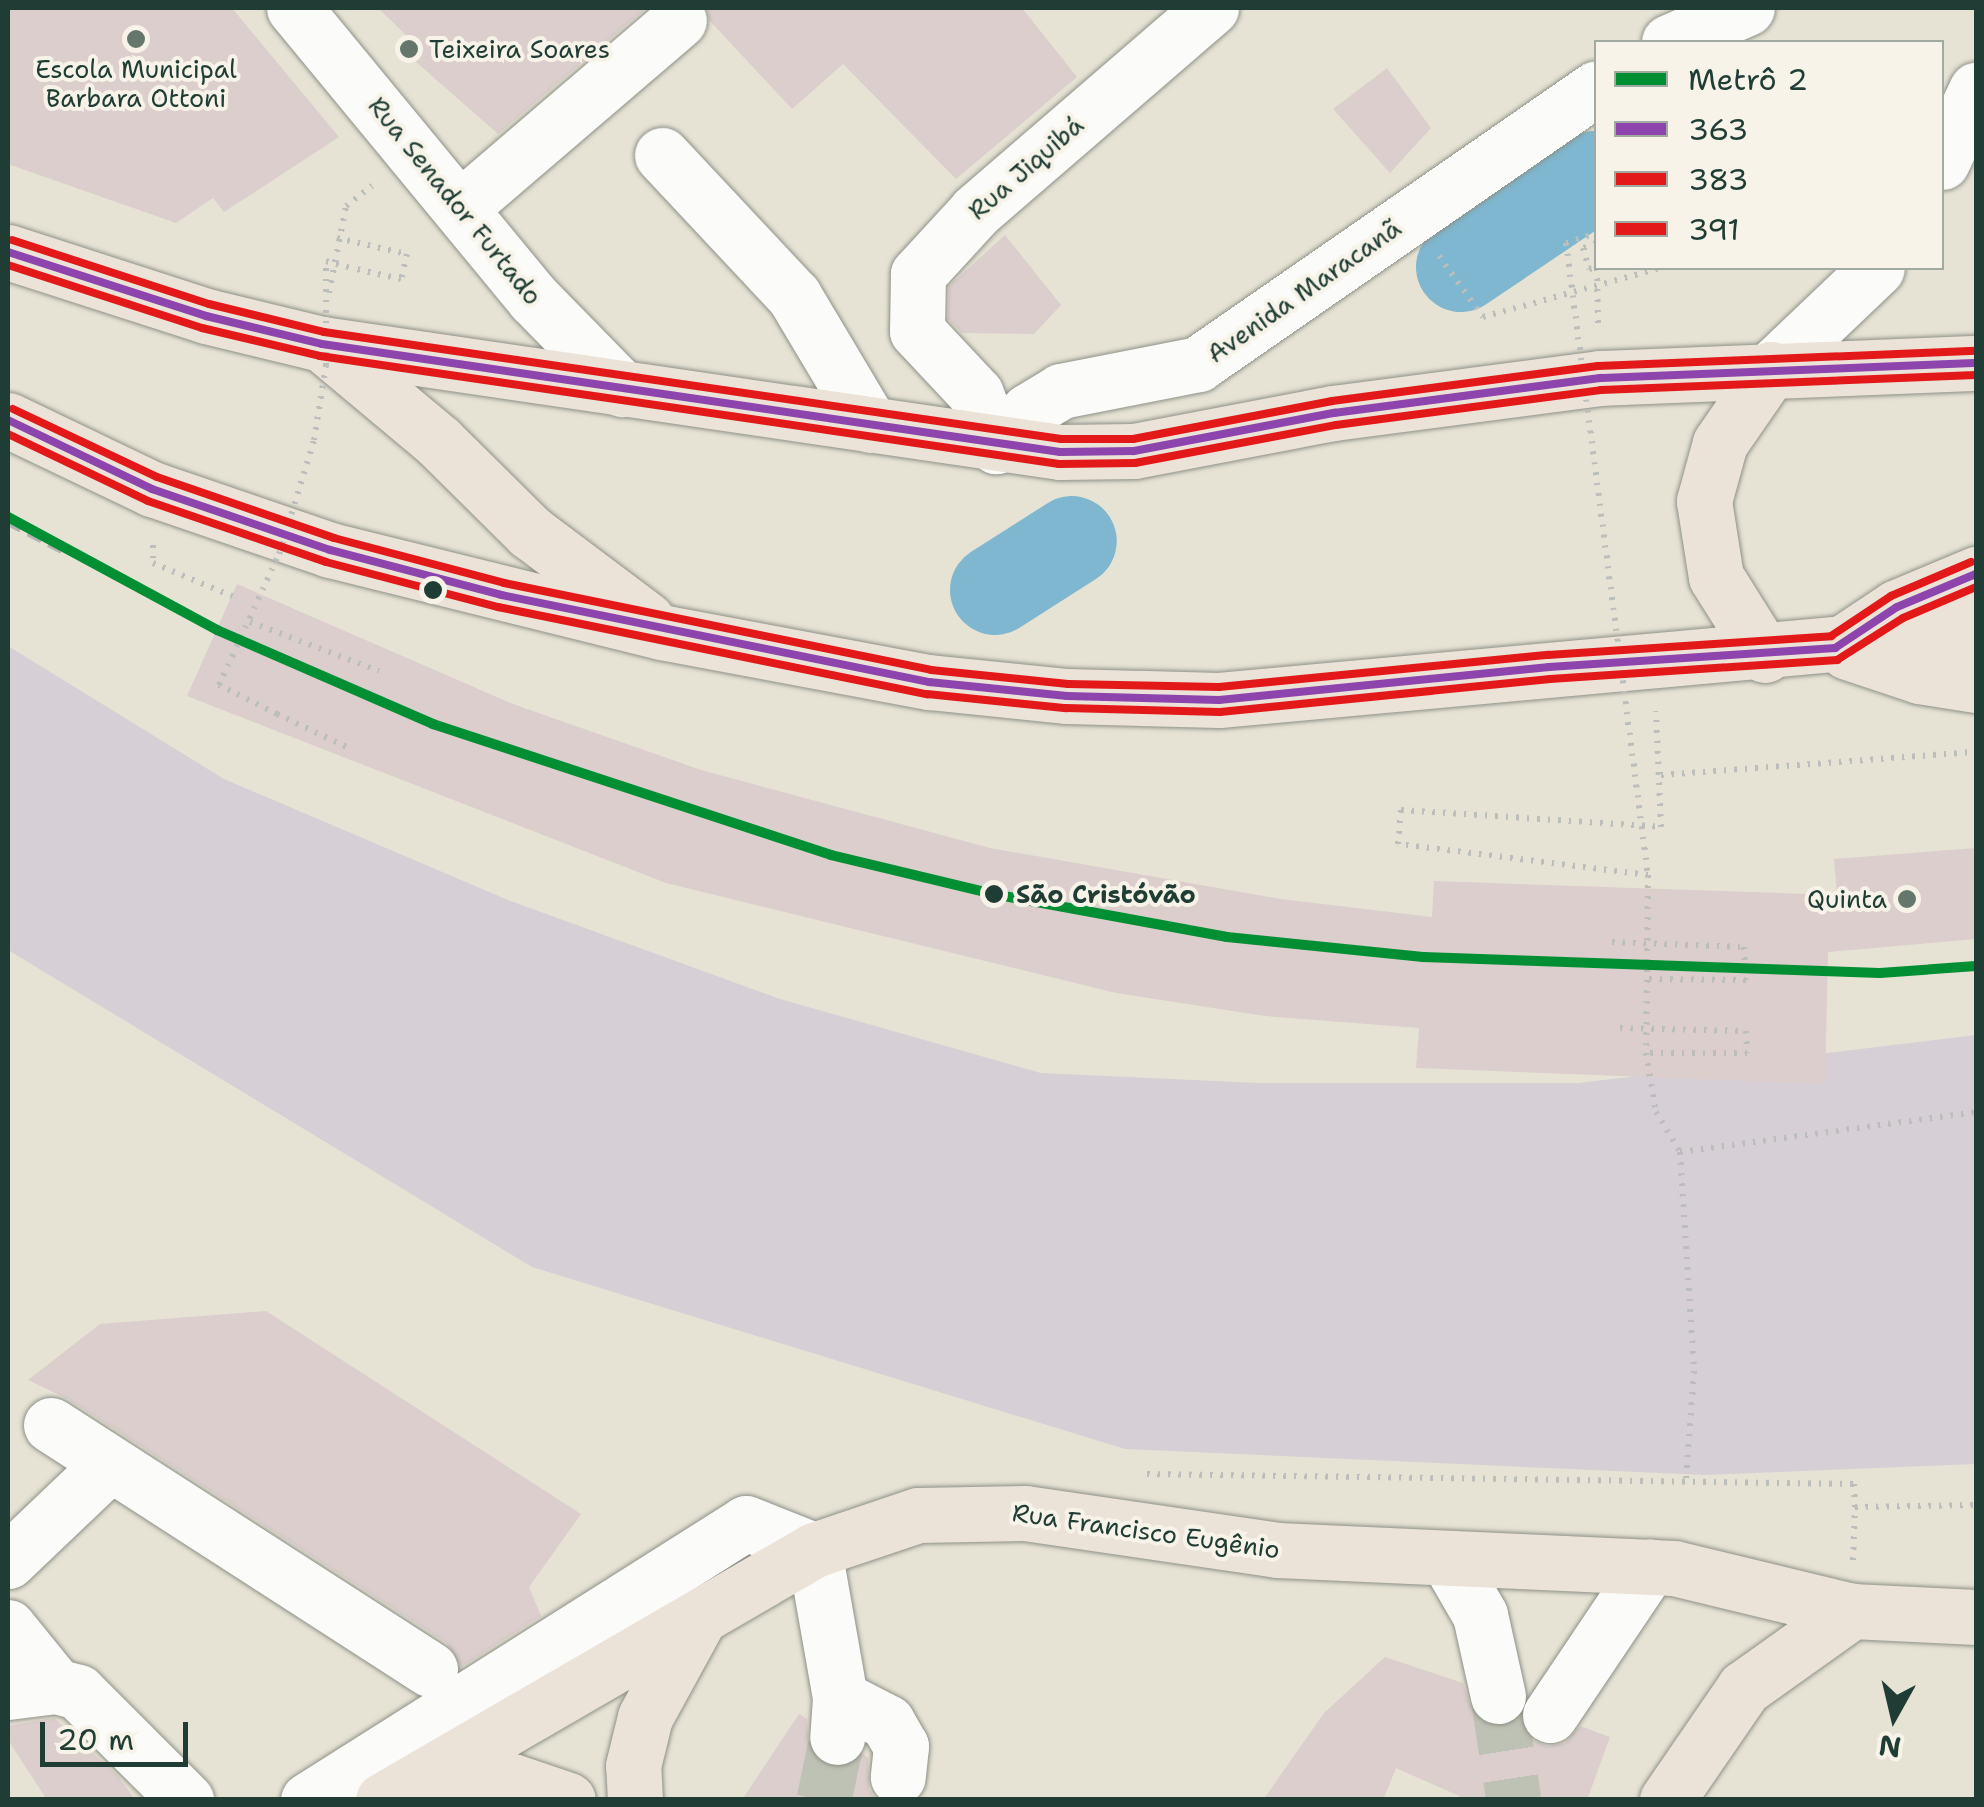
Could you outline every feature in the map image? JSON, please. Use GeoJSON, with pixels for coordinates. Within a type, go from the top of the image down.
{"type":"FeatureCollection","features":[{"type":"Feature","properties":{"kind":"main road"},"geometry":{"type":"LineString","coordinates":[[8,252],[206,316],[322,344],[996,446],[1134,451],[1500,388],[1772,369],[1976,363]]}},
{"type":"Feature","properties":{"kind":"main road"},"geometry":{"type":"LineString","coordinates":[[322,344],[438,442],[530,532],[662,632]]}},
{"type":"Feature","properties":{"kind":"main road"},"geometry":{"type":"LineString","coordinates":[[1765,655],[1724,595],[1706,545],[1704,501],[1720,443],[1772,369]]}},
{"type":"Feature","properties":{"kind":"main road"},"geometry":{"type":"LineString","coordinates":[[8,420],[152,489],[330,550],[662,632],[929,682],[1149,699],[1330,692],[1652,660],[1765,655],[1976,630]]}},
{"type":"Feature","properties":{"kind":"main road"},"geometry":{"type":"LineString","coordinates":[[1835,648],[1897,607],[1976,574]]}},
{"type":"Feature","properties":{"kind":"main road"},"geometry":{"type":"LineString","coordinates":[[1835,648],[1919,676],[1976,685]]}},
{"type":"Feature","properties":{"kind":"main road","name":"Rua Francisco Eugênio"},"geometry":{"type":"LineString","coordinates":[[385,1798],[696,1622],[814,1550],[918,1515],[979,1510],[1278,1550],[1650,1566],[1852,1611],[1976,1616]]}},
{"type":"Feature","properties":{"kind":"main road"},"geometry":{"type":"LineString","coordinates":[[1668,1800],[1744,1688],[1852,1611]]}},
{"type":"Feature","properties":{"kind":"main road"},"geometry":{"type":"LineString","coordinates":[[635,1800],[633,1766],[645,1717],[696,1622]]}},
{"type":"Feature","properties":{"kind":"main road"},"geometry":{"type":"LineString","coordinates":[[385,1798],[445,1783],[496,1781],[568,1800]]}},
{"type":"Feature","properties":{"kind":"street","name":"Rua Senador Furtado"},"geometry":{"type":"LineString","coordinates":[[294,8],[578,350],[622,389]]}},
{"type":"Feature","properties":{"kind":"street","name":"Rua Jiquibá"},"geometry":{"type":"LineString","coordinates":[[996,446],[976,394],[938,360],[917,331],[912,305],[918,274],[930,256],[1211,8]]}},
{"type":"Feature","properties":{"kind":"street"},"geometry":{"type":"LineString","coordinates":[[1674,40],[1747,8]]}},
{"type":"Feature","properties":{"kind":"street"},"geometry":{"type":"LineString","coordinates":[[461,207],[679,20]]}},
{"type":"Feature","properties":{"kind":"street","name":"Avenida Maracanã"},"geometry":{"type":"LineString","coordinates":[[996,446],[1046,397],[1162,375],[1212,356],[1594,89]]}},
{"type":"Feature","properties":{"kind":"street"},"geometry":{"type":"LineString","coordinates":[[1944,158],[1976,90]]}},
{"type":"Feature","properties":{"kind":"street"},"geometry":{"type":"LineString","coordinates":[[662,155],[794,296],[871,426]]}},
{"type":"Feature","properties":{"kind":"street"},"geometry":{"type":"LineString","coordinates":[[1772,369],[1875,270]]}},
{"type":"Feature","properties":{"kind":"street"},"geometry":{"type":"LineString","coordinates":[[938,360],[1000,373],[1121,380]]}},
{"type":"Feature","properties":{"kind":"street"},"geometry":{"type":"LineString","coordinates":[[52,1426],[430,1670]]}},
{"type":"Feature","properties":{"kind":"street"},"geometry":{"type":"LineString","coordinates":[[8,1562],[110,1464]]}},
{"type":"Feature","properties":{"kind":"street"},"geometry":{"type":"LineString","coordinates":[[308,1800],[746,1523],[814,1550],[838,1718],[887,1722],[901,1746],[898,1778]]}},
{"type":"Feature","properties":{"kind":"street"},"geometry":{"type":"LineString","coordinates":[[1447,1558],[1480,1616],[1498,1696]]}},
{"type":"Feature","properties":{"kind":"street"},"geometry":{"type":"LineString","coordinates":[[1550,1715],[1650,1566]]}},
{"type":"Feature","properties":{"kind":"street"},"geometry":{"type":"LineString","coordinates":[[8,1627],[32,1689],[78,1692],[100,1709],[186,1800]]}},
{"type":"Feature","properties":{"kind":"path"},"geometry":{"type":"LineString","coordinates":[[348,748],[219,686],[250,622],[314,440],[326,364],[326,261],[402,279],[406,254],[336,238],[346,206],[418,153]]}},
{"type":"Feature","properties":{"kind":"path"},"geometry":{"type":"LineString","coordinates":[[1594,233],[1566,243],[1648,876],[1646,1054],[1656,1112],[1680,1152],[1694,1371],[1686,1480]]}},
{"type":"Feature","properties":{"kind":"path"},"geometry":{"type":"LineString","coordinates":[[1428,241],[1483,317],[1653,270]]}},
{"type":"Feature","properties":{"kind":"path"},"geometry":{"type":"LineString","coordinates":[[1594,244],[1583,248],[1589,269],[1594,268]]}},
{"type":"Feature","properties":{"kind":"path"},"geometry":{"type":"LineString","coordinates":[[153,562],[232,596]]}},
{"type":"Feature","properties":{"kind":"path"},"geometry":{"type":"LineString","coordinates":[[250,622],[379,672]]}},
{"type":"Feature","properties":{"kind":"path"},"geometry":{"type":"LineString","coordinates":[[1648,876],[1398,844],[1401,810],[1661,827],[1662,774],[1652,660]]}},
{"type":"Feature","properties":{"kind":"path"},"geometry":{"type":"LineString","coordinates":[[1662,774],[1976,752]]}},
{"type":"Feature","properties":{"kind":"path"},"geometry":{"type":"LineString","coordinates":[[1612,942],[1744,947],[1746,980],[1647,979]]}},
{"type":"Feature","properties":{"kind":"path"},"geometry":{"type":"LineString","coordinates":[[1620,1028],[1746,1031],[1747,1054],[1646,1054]]}},
{"type":"Feature","properties":{"kind":"path"},"geometry":{"type":"LineString","coordinates":[[1680,1152],[1976,1112]]}},
{"type":"Feature","properties":{"kind":"path"},"geometry":{"type":"LineString","coordinates":[[1143,1474],[1854,1484],[1852,1611]]}},
{"type":"Feature","properties":{"kind":"path"},"geometry":{"type":"LineString","coordinates":[[1855,1507],[1976,1505]]}},
{"type":"Feature","properties":{"kind":"shaded area"},"geometry":{"type":"Polygon","coordinates":[[[8,646],[224,779],[508,900],[780,999],[1041,1073],[1259,1083],[1579,1083],[1976,1035],[1976,1464],[1705,1475],[1125,1449],[532,1267],[8,950],[8,646]]]}},
{"type":"Feature","properties":{"kind":"building"},"geometry":{"type":"Polygon","coordinates":[[[8,8],[232,8],[339,137],[224,212],[213,198],[176,223],[8,164],[8,8]]]}},
{"type":"Feature","properties":{"kind":"building"},"geometry":{"type":"Polygon","coordinates":[[[378,8],[646,8],[498,134],[399,47],[409,38],[378,8]]]}},
{"type":"Feature","properties":{"kind":"building"},"geometry":{"type":"Polygon","coordinates":[[[707,8],[1022,8],[1077,77],[956,179],[843,64],[792,109],[709,20],[707,8]]]}},
{"type":"Feature","properties":{"kind":"building"},"geometry":{"type":"Polygon","coordinates":[[[1387,68],[1431,128],[1390,173],[1333,109],[1387,68]]]}},
{"type":"Feature","properties":{"kind":"building"},"geometry":{"type":"Polygon","coordinates":[[[1005,235],[1061,305],[1034,334],[962,333],[948,319],[949,286],[1005,235]]]}},
{"type":"Feature","properties":{"kind":"building"},"geometry":{"type":"Polygon","coordinates":[[[237,584],[513,704],[701,770],[990,848],[1281,899],[1432,917],[1434,881],[1837,895],[1834,859],[1976,848],[1976,939],[1828,952],[1825,1084],[1416,1068],[1419,1028],[1265,1016],[1116,993],[666,883],[187,696],[237,584]]]}},
{"type":"Feature","properties":{"kind":"building"},"geometry":{"type":"Polygon","coordinates":[[[266,1311],[581,1514],[529,1587],[541,1616],[461,1667],[447,1643],[68,1399],[28,1380],[100,1324],[266,1311]]]}},
{"type":"Feature","properties":{"kind":"building"},"geometry":{"type":"Polygon","coordinates":[[[1385,1657],[1463,1683],[1474,1716],[1488,1725],[1520,1718],[1532,1740],[1547,1746],[1565,1743],[1580,1726],[1610,1737],[1587,1800],[1468,1800],[1396,1768],[1383,1800],[1263,1800],[1324,1713],[1385,1657]]]}},
{"type":"Feature","properties":{"kind":"building"},"geometry":{"type":"Polygon","coordinates":[[[799,1714],[807,1719],[809,1750],[820,1763],[836,1768],[863,1754],[868,1758],[869,1789],[877,1800],[742,1800],[799,1714]]]}},
{"type":"Feature","properties":{"kind":"building"},"geometry":{"type":"Polygon","coordinates":[[[54,1718],[118,1776],[135,1800],[47,1800],[8,1740],[8,1726],[54,1718]]]}},
{"type":"Feature","properties":{"kind":"waterway"},"geometry":{"type":"LineString","coordinates":[[1461,267],[1594,177]]}},
{"type":"Feature","properties":{"kind":"waterway"},"geometry":{"type":"LineString","coordinates":[[995,590],[1072,541]]}},
{"type":"Feature","properties":{"kind":"tunnel"},"geometry":{"type":"LineString","coordinates":[[1498,1696],[1514,1800]]}},
{"type":"Feature","properties":{"kind":"tunnel"},"geometry":{"type":"LineString","coordinates":[[824,1800],[837,1737]]}},
{"type":"Feature","properties":{"kind":"railway"},"geometry":{"type":"LineString","coordinates":[[8,522],[64,551]]}},
{"type":"Feature","properties":{"kind":"metro line","name":"2"},"geometry":{"type":"LineString","coordinates":[[8,517],[217,630],[433,724],[831,855],[993,894],[1227,937],[1423,957],[1880,973],[1976,966]]}},
{"type":"Feature","properties":{"kind":"transit line","name":"391"},"geometry":{"type":"LineString","coordinates":[[12,240],[209,304],[324,332],[1061,439],[1133,439],[1332,401],[1598,366],[1976,351]]}},
{"type":"Feature","properties":{"kind":"transit line","name":"363"},"geometry":{"type":"LineString","coordinates":[[8,252],[206,316],[322,344],[1060,452],[1134,451],[1334,413],[1600,378],[1976,363]]}},
{"type":"Feature","properties":{"kind":"transit line","name":"383"},"geometry":{"type":"LineString","coordinates":[[8,265],[202,328],[320,356],[1059,464],[1135,463],[1336,425],[1601,390],[1976,375]]}},
{"type":"Feature","properties":{"kind":"transit line","name":"391"},"geometry":{"type":"LineString","coordinates":[[13,409],[157,477],[334,538],[504,583],[931,670],[1068,684],[1219,687],[1548,655],[1831,636],[1891,596],[1971,562]]}},
{"type":"Feature","properties":{"kind":"transit line","name":"363"},"geometry":{"type":"LineString","coordinates":[[8,420],[152,489],[330,550],[501,595],[929,682],[1067,696],[1219,700],[1549,667],[1835,648],[1897,607],[1976,574]]}},
{"type":"Feature","properties":{"kind":"transit line","name":"383"},"geometry":{"type":"LineString","coordinates":[[8,434],[148,501],[326,562],[498,607],[927,694],[1066,708],[1220,712],[1550,679],[1837,660],[1903,618],[1976,587]]}},
{"type":"Feature","properties":{"kind":"place","name":"Escola Municipal Barbara Ottoni"},"geometry":{"type":"Point","coordinates":[136,39]}},
{"type":"Feature","properties":{"kind":"place","name":"Teixeira Soares"},"geometry":{"type":"Point","coordinates":[409,49]}},
{"type":"Feature","properties":{"kind":"place","name":"São Cristóvão"},"geometry":{"type":"Point","coordinates":[994,894]}},
{"type":"Feature","properties":{"kind":"place","name":"Quinta"},"geometry":{"type":"Point","coordinates":[1907,899]}}]}
